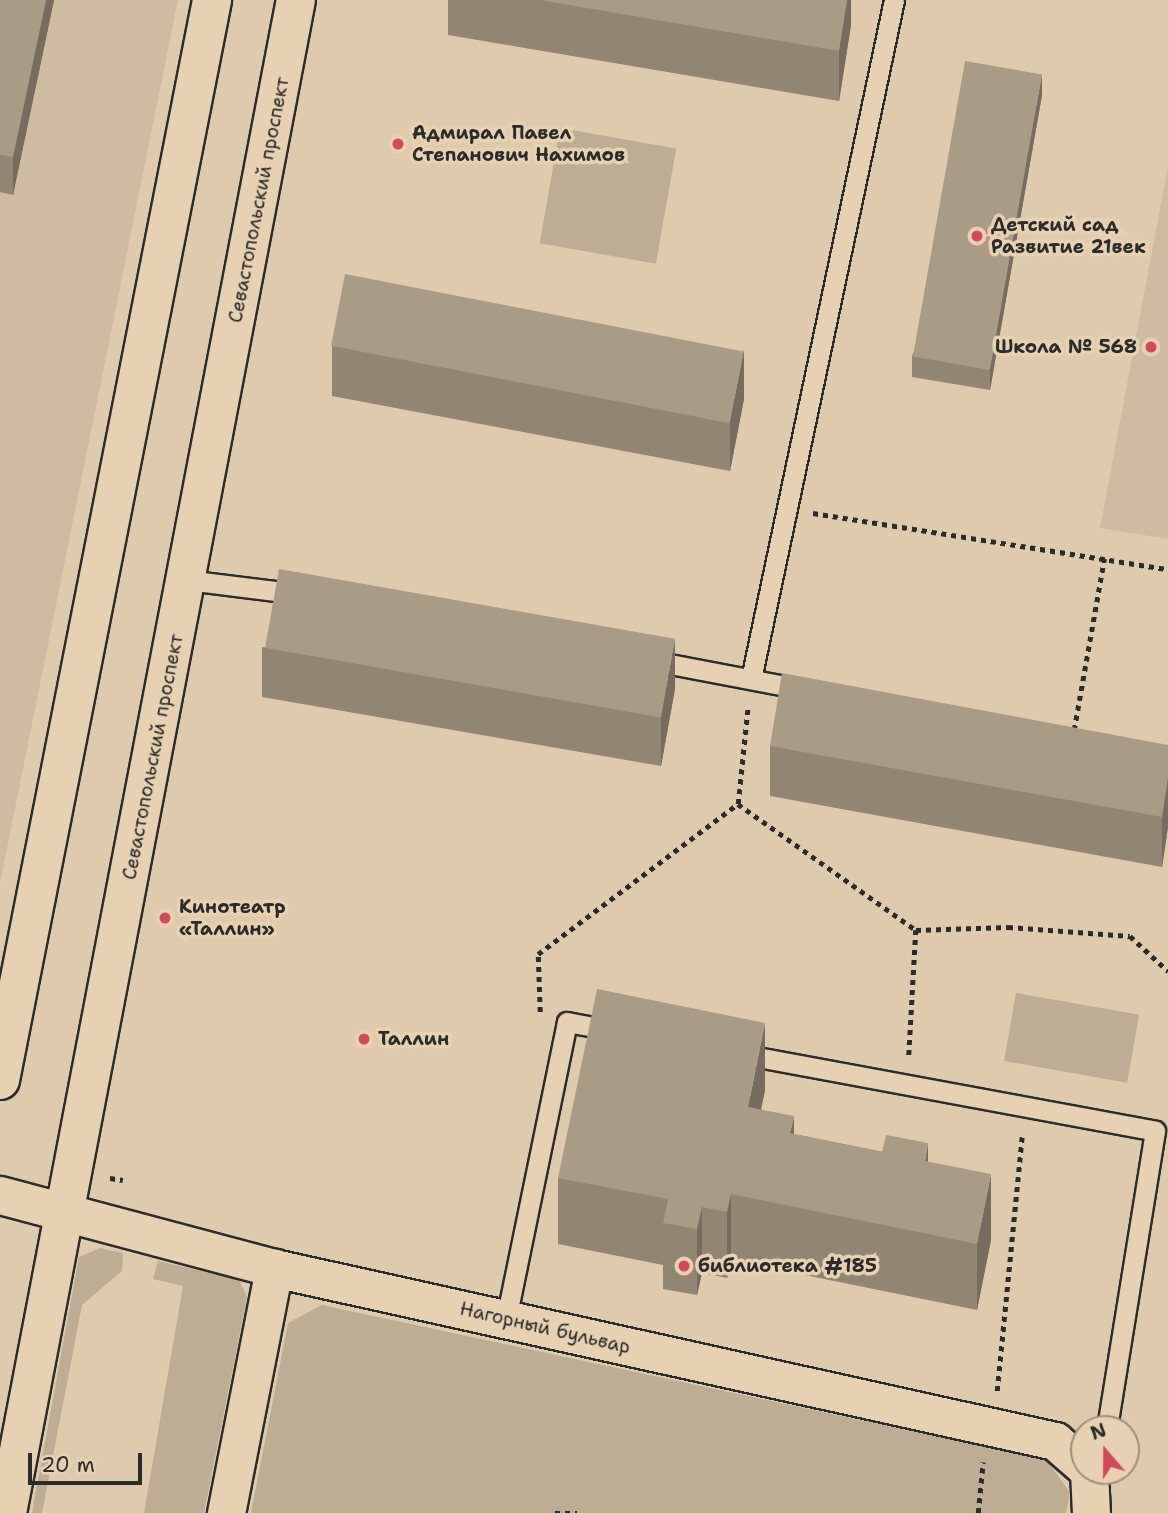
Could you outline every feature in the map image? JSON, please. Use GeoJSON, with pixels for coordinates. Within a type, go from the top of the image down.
{"type":"FeatureCollection","features":[{"type":"Feature","properties":{"kind":"main road"},"geometry":{"type":"LineString","coordinates":[[0,1080],[212,0]]}},
{"type":"Feature","properties":{"kind":"main road","name":"Севастопольский проспект"},"geometry":{"type":"LineString","coordinates":[[7,1513],[68,1210],[296,0]]}},
{"type":"Feature","properties":{"kind":"street","name":"Нагорный бульвар"},"geometry":{"type":"LineString","coordinates":[[0,1195],[68,1210],[274,1268],[1055,1441],[1070,1454]]}},
{"type":"Feature","properties":{"kind":"street"},"geometry":{"type":"LineString","coordinates":[[226,1513],[274,1268]]}},
{"type":"Feature","properties":{"kind":"street"},"geometry":{"type":"LineString","coordinates":[[1090,1485],[1091,1513]]}},
{"type":"Feature","properties":{"kind":"lane"},"geometry":{"type":"LineString","coordinates":[[751,679],[894,0]]}},
{"type":"Feature","properties":{"kind":"lane"},"geometry":{"type":"LineString","coordinates":[[187,580],[327,599]]}},
{"type":"Feature","properties":{"kind":"lane"},"geometry":{"type":"LineString","coordinates":[[628,656],[831,695]]}},
{"type":"Feature","properties":{"kind":"lane"},"geometry":{"type":"LineString","coordinates":[[506,1319],[567,1022],[635,1034]]}},
{"type":"Feature","properties":{"kind":"lane"},"geometry":{"type":"LineString","coordinates":[[717,1049],[1155,1131],[1109,1415]]}},
{"type":"Feature","properties":{"kind":"path"},"geometry":{"type":"LineString","coordinates":[[787,509],[1168,569]]}},
{"type":"Feature","properties":{"kind":"path"},"geometry":{"type":"LineString","coordinates":[[1072,742],[1104,559]]}},
{"type":"Feature","properties":{"kind":"path"},"geometry":{"type":"LineString","coordinates":[[567,1022],[538,1011],[538,954],[738,804],[751,679]]}},
{"type":"Feature","properties":{"kind":"path"},"geometry":{"type":"LineString","coordinates":[[738,804],[916,930],[1008,927],[1130,936],[1168,971]]}},
{"type":"Feature","properties":{"kind":"path"},"geometry":{"type":"LineString","coordinates":[[908,1085],[916,930]]}},
{"type":"Feature","properties":{"kind":"path"},"geometry":{"type":"LineString","coordinates":[[996,1402],[1024,1106]]}},
{"type":"Feature","properties":{"kind":"path"},"geometry":{"type":"LineString","coordinates":[[978,1513],[980,1474]]}},
{"type":"Feature","properties":{"kind":"path"},"geometry":{"type":"LineString","coordinates":[[555,1513],[578,1513]]}},
{"type":"Feature","properties":{"kind":"shaded area"},"geometry":{"type":"Polygon","coordinates":[[[0,0],[178,0],[0,883],[0,0]]]}},
{"type":"Feature","properties":{"kind":"shaded area"},"geometry":{"type":"Polygon","coordinates":[[[560,128],[676,148],[656,264],[540,243],[560,128]]]}},
{"type":"Feature","properties":{"kind":"shaded area","name":"Школа № 568"},"geometry":{"type":"Polygon","coordinates":[[[1168,166],[1168,539],[1100,528],[1168,166]]]}},
{"type":"Feature","properties":{"kind":"shaded area"},"geometry":{"type":"Polygon","coordinates":[[[1016,993],[1139,1015],[1127,1083],[1004,1061],[1016,993]]]}},
{"type":"Feature","properties":{"kind":"shaded area"},"geometry":{"type":"Polygon","coordinates":[[[100,1248],[123,1253],[122,1271],[82,1305],[42,1513],[32,1513],[79,1257],[100,1248]]]}},
{"type":"Feature","properties":{"kind":"shaded area"},"geometry":{"type":"Polygon","coordinates":[[[158,1261],[239,1280],[247,1297],[204,1513],[144,1513],[183,1286],[153,1279],[158,1261]]]}},
{"type":"Feature","properties":{"kind":"shaded area"},"geometry":{"type":"Polygon","coordinates":[[[322,1305],[1047,1460],[1070,1493],[1066,1513],[251,1513],[288,1323],[322,1305]]]}},
{"type":"Feature","properties":{"kind":"building"},"geometry":{"type":"Polygon","coordinates":[[[0,0],[46,0],[13,157],[0,155],[0,0]]]}},
{"type":"Feature","properties":{"kind":"building"},"geometry":{"type":"Polygon","coordinates":[[[540,0],[847,0],[839,51],[540,0]]]}},
{"type":"Feature","properties":{"kind":"building","name":"Детский сад Развитие 21век"},"geometry":{"type":"Polygon","coordinates":[[[965,61],[1042,75],[990,370],[913,356],[965,61]]]}},
{"type":"Feature","properties":{"kind":"building"},"geometry":{"type":"Polygon","coordinates":[[[345,274],[744,351],[730,423],[331,346],[345,274]]]}},
{"type":"Feature","properties":{"kind":"building"},"geometry":{"type":"Polygon","coordinates":[[[279,569],[675,639],[661,718],[265,648],[279,569]]]}},
{"type":"Feature","properties":{"kind":"building"},"geometry":{"type":"Polygon","coordinates":[[[782,673],[1168,745],[1168,777],[1162,817],[770,746],[782,673]]]}},
{"type":"Feature","properties":{"kind":"building"},"geometry":{"type":"Polygon","coordinates":[[[597,989],[765,1023],[748,1107],[794,1116],[790,1133],[882,1152],[886,1135],[928,1143],[925,1161],[991,1174],[977,1244],[731,1194],[727,1212],[702,1207],[697,1229],[663,1223],[668,1199],[558,1178],[597,989]]]}},
{"type":"Feature","properties":{"kind":"place","name":"Адмирал Павел Степанович Нахимов"},"geometry":{"type":"Point","coordinates":[398,144]}},
{"type":"Feature","properties":{"kind":"place","name":"Детский сад Развитие 21век"},"geometry":{"type":"Point","coordinates":[977,236]}},
{"type":"Feature","properties":{"kind":"place","name":"Школа № 568"},"geometry":{"type":"Point","coordinates":[1151,347]}},
{"type":"Feature","properties":{"kind":"place","name":"Кинотеатр «Таллин»"},"geometry":{"type":"Point","coordinates":[165,918]}},
{"type":"Feature","properties":{"kind":"place","name":"Таллин"},"geometry":{"type":"Point","coordinates":[364,1039]}},
{"type":"Feature","properties":{"kind":"place","name":"библиотека #185"},"geometry":{"type":"Point","coordinates":[684,1266]}}]}
